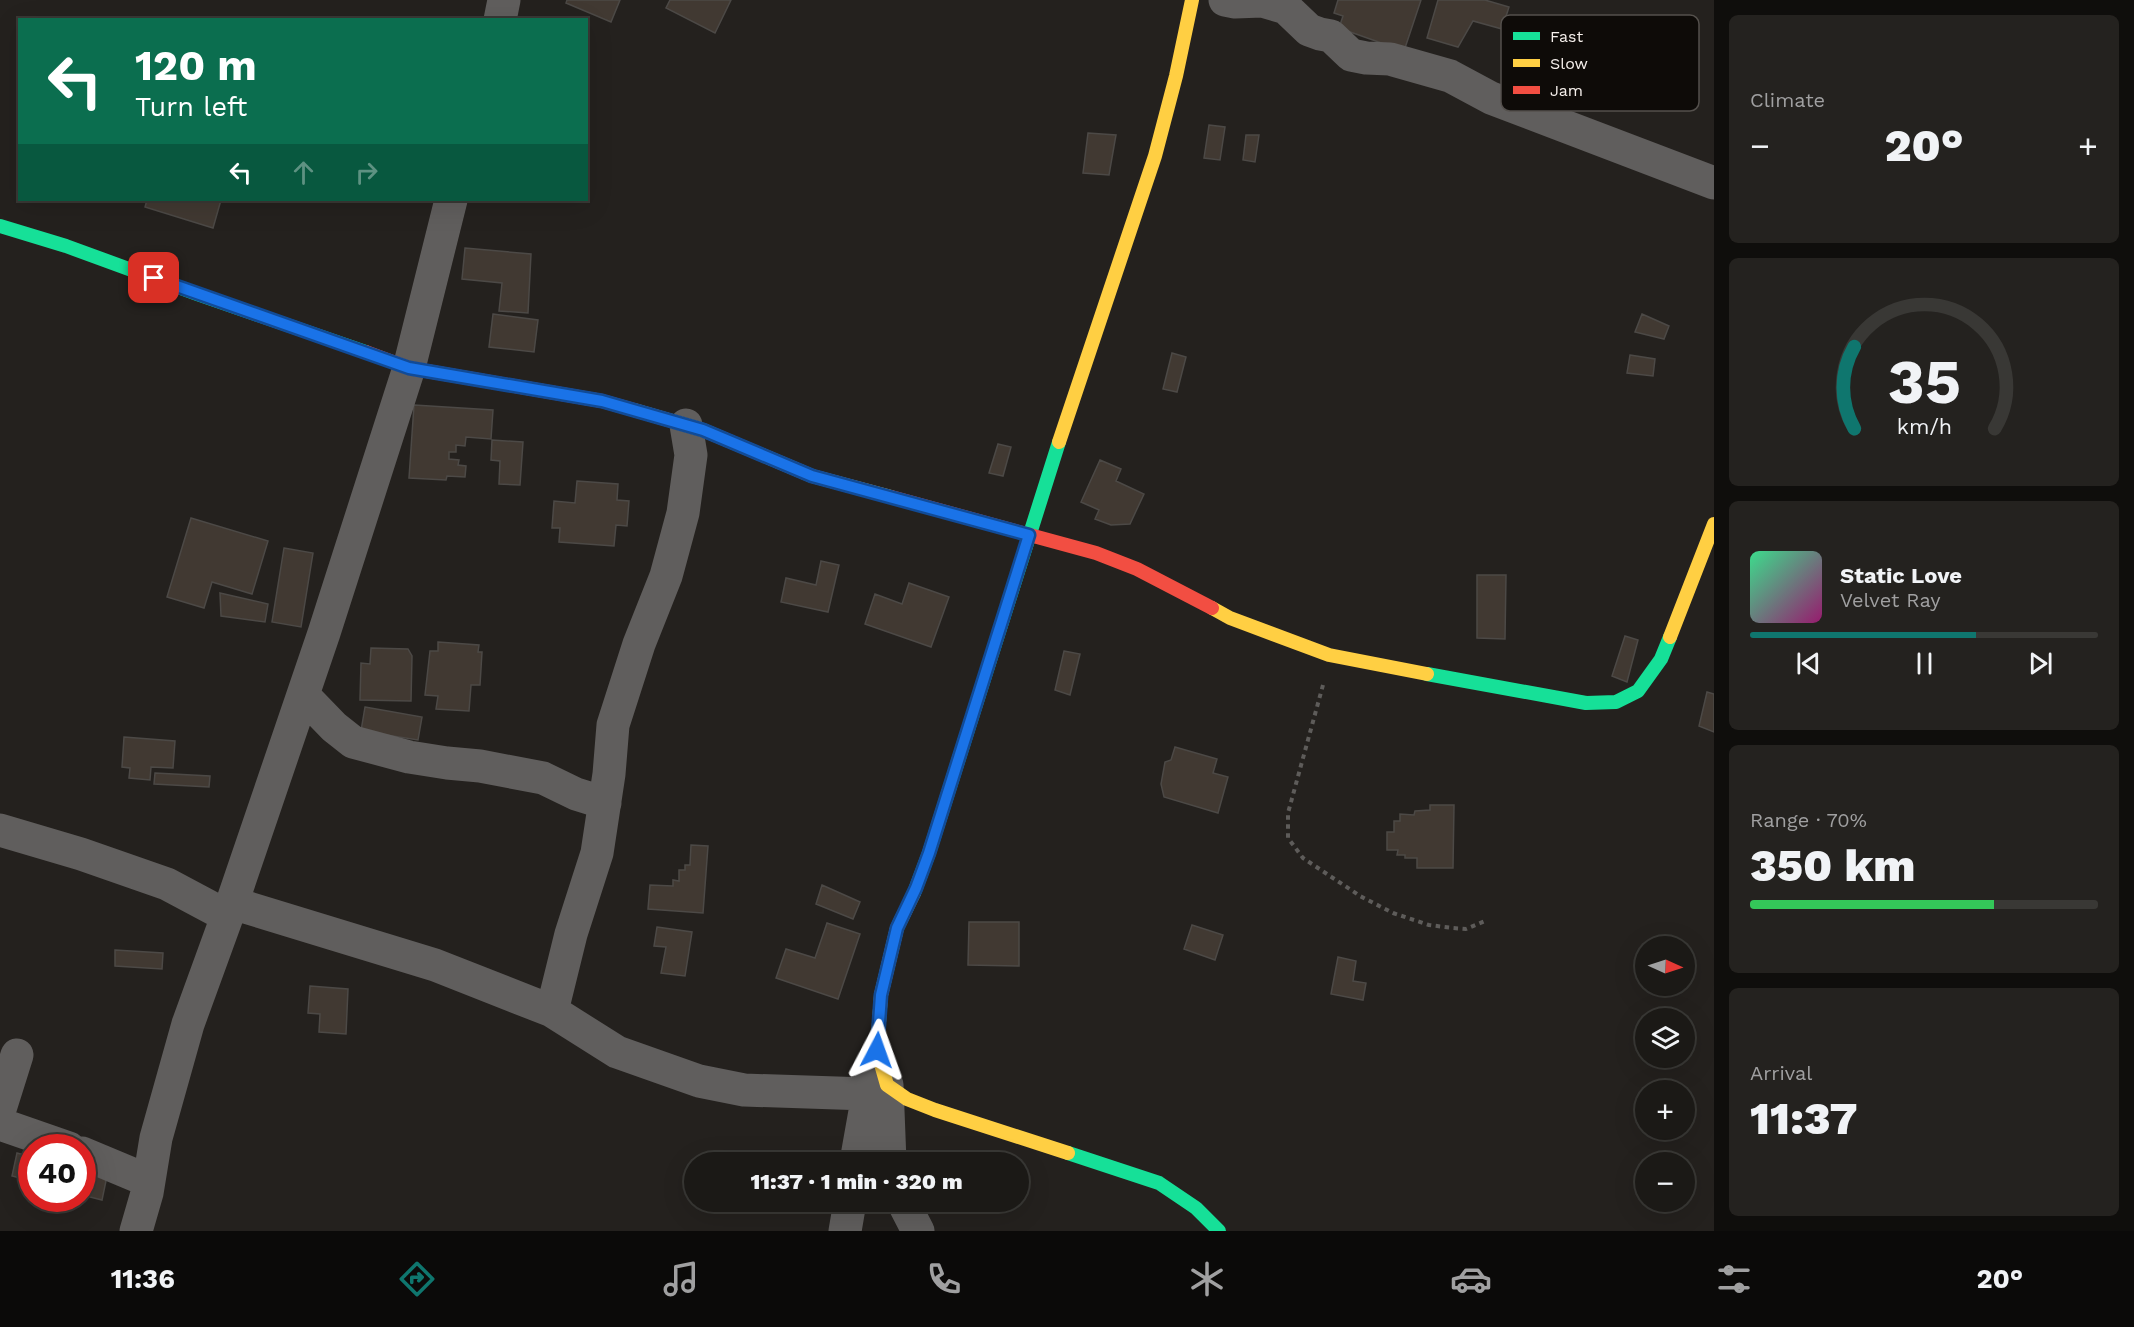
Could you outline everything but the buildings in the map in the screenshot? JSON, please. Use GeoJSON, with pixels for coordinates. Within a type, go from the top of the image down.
{"type":"FeatureCollection","features":[{"type":"Feature","properties":{"kind":"street"},"geometry":{"type":"LineString","coordinates":[[500,18],[504,0]]}},
{"type":"Feature","properties":{"kind":"street"},"geometry":{"type":"LineString","coordinates":[[888,1152],[877,1090],[877,1050],[881,995],[897,928],[929,853],[1029,535],[1114,283],[1160,137],[1177,75],[1192,0]]}},
{"type":"Feature","properties":{"kind":"street"},"geometry":{"type":"LineString","coordinates":[[1225,0],[1262,1],[1286,8],[1309,30],[1331,36],[1351,54],[1366,58],[1390,58],[1450,76],[1501,102]]}},
{"type":"Feature","properties":{"kind":"street"},"geometry":{"type":"LineString","coordinates":[[1527,111],[1712,177]]}},
{"type":"Feature","properties":{"kind":"street"},"geometry":{"type":"LineString","coordinates":[[136,1231],[149,1181],[156,1138],[188,1024],[303,695],[409,368],[452,201]]}},
{"type":"Feature","properties":{"kind":"street"},"geometry":{"type":"LineString","coordinates":[[0,225],[66,246],[409,368],[602,401],[703,430],[812,476],[1096,553],[1137,569],[1230,618],[1329,655],[1586,703],[1617,702],[1638,691],[1661,659],[1714,524]]}},
{"type":"Feature","properties":{"kind":"street"},"geometry":{"type":"LineString","coordinates":[[552,1011],[572,934],[597,853],[609,774],[613,725],[639,644],[666,576],[683,513],[692,455],[686,425]]}},
{"type":"Feature","properties":{"kind":"street"},"geometry":{"type":"LineString","coordinates":[[303,695],[334,727],[353,742],[410,757],[480,766],[543,778],[576,794],[605,803]]}},
{"type":"Feature","properties":{"kind":"street"},"geometry":{"type":"LineString","coordinates":[[0,830],[81,854],[230,909],[435,965],[552,1011],[617,1052],[699,1081],[744,1090],[877,1090],[907,1099],[1159,1183],[1196,1208],[1219,1231]]}},
{"type":"Feature","properties":{"kind":"street"},"geometry":{"type":"LineString","coordinates":[[0,1109],[17,1055]]}},
{"type":"Feature","properties":{"kind":"street"},"geometry":{"type":"LineString","coordinates":[[859,1152],[877,1090]]}},
{"type":"Feature","properties":{"kind":"street"},"geometry":{"type":"LineString","coordinates":[[0,1124],[29,1134]]}},
{"type":"Feature","properties":{"kind":"street"},"geometry":{"type":"LineString","coordinates":[[96,1159],[149,1181]]}},
{"type":"Feature","properties":{"kind":"street"},"geometry":{"type":"LineString","coordinates":[[845,1231],[848,1212]]}},
{"type":"Feature","properties":{"kind":"street"},"geometry":{"type":"LineString","coordinates":[[908,1212],[918,1231]]}},
{"type":"Feature","properties":{"kind":"path"},"geometry":{"type":"LineString","coordinates":[[1329,655],[1288,813],[1288,838],[1303,858],[1360,896],[1393,913],[1429,925],[1453,928],[1466,929],[1485,921]]}},
{"type":"Feature","properties":{"kind":"traffic: fast"},"geometry":{"type":"LineString","coordinates":[[0,226],[66,246],[366,352]]}},
{"type":"Feature","properties":{"kind":"traffic: fast"},"geometry":{"type":"LineString","coordinates":[[914,893],[929,853],[1059,442]]}},
{"type":"Feature","properties":{"kind":"traffic: fast"},"geometry":{"type":"LineString","coordinates":[[1427,674],[1586,703],[1616,702],[1638,691],[1661,659],[1670,637]]}},
{"type":"Feature","properties":{"kind":"traffic: fast"},"geometry":{"type":"LineString","coordinates":[[1068,1153],[1159,1183],[1196,1208],[1219,1231]]}},
{"type":"Feature","properties":{"kind":"traffic: slow"},"geometry":{"type":"LineString","coordinates":[[1059,442],[1155,156],[1176,76],[1192,0]]}},
{"type":"Feature","properties":{"kind":"traffic: slow"},"geometry":{"type":"LineString","coordinates":[[634,410],[703,430],[812,476],[891,497]]}},
{"type":"Feature","properties":{"kind":"traffic: slow"},"geometry":{"type":"LineString","coordinates":[[1670,637],[1714,524]]}},
{"type":"Feature","properties":{"kind":"traffic: slow"},"geometry":{"type":"LineString","coordinates":[[1212,608],[1230,618],[1329,655],[1427,674]]}},
{"type":"Feature","properties":{"kind":"traffic: slow"},"geometry":{"type":"LineString","coordinates":[[914,893],[897,928],[881,995],[877,1050],[887,1085],[907,1099],[935,1110],[1068,1153]]}},
{"type":"Feature","properties":{"kind":"traffic: jam"},"geometry":{"type":"LineString","coordinates":[[366,352],[409,368],[602,401],[634,410]]}},
{"type":"Feature","properties":{"kind":"traffic: jam"},"geometry":{"type":"LineString","coordinates":[[891,497],[1096,553],[1137,569],[1212,608]]}},
{"type":"Feature","properties":{"kind":"route"},"geometry":{"type":"LineString","coordinates":[[154,278],[409,368],[602,401],[703,430],[812,476],[1029,535],[929,853],[897,928],[881,995],[877,1050]]}}]}
